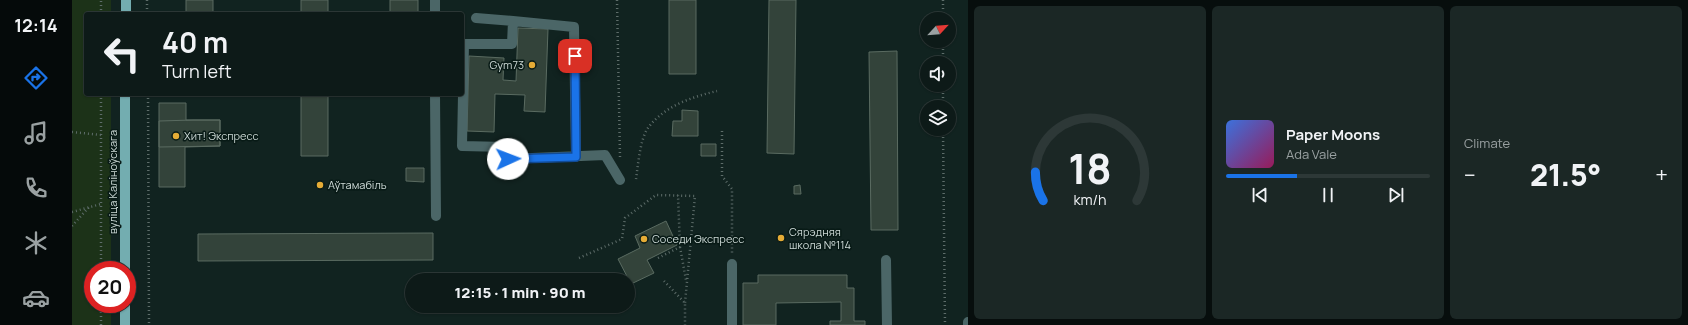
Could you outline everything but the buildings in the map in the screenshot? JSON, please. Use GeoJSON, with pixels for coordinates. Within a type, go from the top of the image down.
{"type":"FeatureCollection","features":[{"type":"Feature","properties":{"kind":"main road"},"geometry":{"type":"LineString","coordinates":[[126,0],[126,12]]}},
{"type":"Feature","properties":{"kind":"main road","name":"вуліца Каліноўскага"},"geometry":{"type":"LineString","coordinates":[[125,96],[125,261]]}},
{"type":"Feature","properties":{"kind":"main road"},"geometry":{"type":"LineString","coordinates":[[125,313],[125,325]]}},
{"type":"Feature","properties":{"kind":"lane"},"geometry":{"type":"LineString","coordinates":[[435,0],[435,12]]}},
{"type":"Feature","properties":{"kind":"lane"},"geometry":{"type":"LineString","coordinates":[[476,18],[574,26],[576,157]]}},
{"type":"Feature","properties":{"kind":"lane"},"geometry":{"type":"LineString","coordinates":[[464,44],[512,44],[513,22]]}},
{"type":"Feature","properties":{"kind":"lane"},"geometry":{"type":"LineString","coordinates":[[435,96],[436,216]]}},
{"type":"Feature","properties":{"kind":"lane"},"geometry":{"type":"LineString","coordinates":[[462,96],[462,146],[506,147],[508,159],[605,155],[620,180]]}},
{"type":"Feature","properties":{"kind":"lane"},"geometry":{"type":"LineString","coordinates":[[886,260],[887,325]]}},
{"type":"Feature","properties":{"kind":"lane"},"geometry":{"type":"LineString","coordinates":[[732,264],[732,325]]}},
{"type":"Feature","properties":{"kind":"path"},"geometry":{"type":"LineString","coordinates":[[101,0],[101,12]]}},
{"type":"Feature","properties":{"kind":"path"},"geometry":{"type":"LineString","coordinates":[[147,0],[147,12]]}},
{"type":"Feature","properties":{"kind":"path"},"geometry":{"type":"LineString","coordinates":[[617,0],[620,180]]}},
{"type":"Feature","properties":{"kind":"path"},"geometry":{"type":"LineString","coordinates":[[943,0],[943,12]]}},
{"type":"Feature","properties":{"kind":"path"},"geometry":{"type":"LineString","coordinates":[[636,179],[639,156],[647,129],[674,106],[697,96],[717,91]]}},
{"type":"Feature","properties":{"kind":"path"},"geometry":{"type":"LineString","coordinates":[[101,96],[101,261]]}},
{"type":"Feature","properties":{"kind":"path"},"geometry":{"type":"LineString","coordinates":[[148,96],[149,325]]}},
{"type":"Feature","properties":{"kind":"path"},"geometry":{"type":"LineString","coordinates":[[722,131],[722,176],[732,189],[732,264]]}},
{"type":"Feature","properties":{"kind":"path"},"geometry":{"type":"LineString","coordinates":[[72,132],[101,135]]}},
{"type":"Feature","properties":{"kind":"path"},"geometry":{"type":"LineString","coordinates":[[943,136],[945,325]]}},
{"type":"Feature","properties":{"kind":"path"},"geometry":{"type":"LineString","coordinates":[[578,258],[622,239],[625,218],[656,195],[695,196],[685,303],[686,325]]}},
{"type":"Feature","properties":{"kind":"path"},"geometry":{"type":"LineString","coordinates":[[678,195],[680,247],[687,284]]}},
{"type":"Feature","properties":{"kind":"path"},"geometry":{"type":"LineString","coordinates":[[72,212],[101,204]]}},
{"type":"Feature","properties":{"kind":"path"},"geometry":{"type":"LineString","coordinates":[[72,226],[89,207]]}},
{"type":"Feature","properties":{"kind":"path"},"geometry":{"type":"LineString","coordinates":[[658,258],[680,247]]}},
{"type":"Feature","properties":{"kind":"path"},"geometry":{"type":"LineString","coordinates":[[664,281],[685,303]]}},
{"type":"Feature","properties":{"kind":"path"},"geometry":{"type":"LineString","coordinates":[[101,313],[101,325]]}},
{"type":"Feature","properties":{"kind":"green space"},"geometry":{"type":"Polygon","coordinates":[[[72,0],[111,0],[111,12],[84,12],[84,96],[111,96],[111,261],[84,261],[84,313],[111,313],[111,325],[72,325],[72,0]]]}},
{"type":"Feature","properties":{"kind":"place","name":"Gym73"},"geometry":{"type":"Point","coordinates":[532,65]}},
{"type":"Feature","properties":{"kind":"place","name":"Хит! Экспресс"},"geometry":{"type":"Point","coordinates":[176,136]}},
{"type":"Feature","properties":{"kind":"place","name":"Аўтамабіль"},"geometry":{"type":"Point","coordinates":[320,185]}},
{"type":"Feature","properties":{"kind":"place","name":"Сярэдняя школа №114"},"geometry":{"type":"Point","coordinates":[781,238]}},
{"type":"Feature","properties":{"kind":"place","name":"Соседи Экспресс"},"geometry":{"type":"Point","coordinates":[644,239]}},
{"type":"Feature","properties":{"kind":"route"},"geometry":{"type":"LineString","coordinates":[[508,159],[576,157],[575,56]]}}]}
